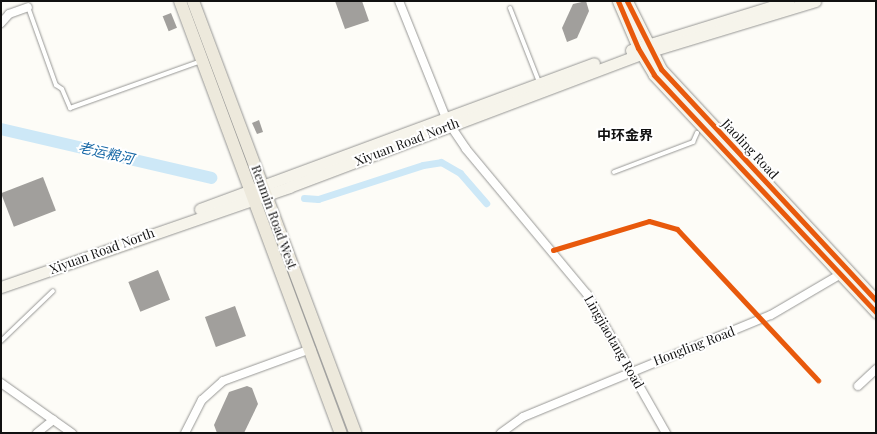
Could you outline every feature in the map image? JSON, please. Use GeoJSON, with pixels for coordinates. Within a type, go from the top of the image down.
{"type":"FeatureCollection","features":[{"type":"Feature","properties":{"kind":"main road","name":"Renmin Road West"},"geometry":{"type":"LineString","coordinates":[[180,1],[203,61],[259,193],[355,433]]}},
{"type":"Feature","properties":{"kind":"main road","name":"Renmin Road West"},"geometry":{"type":"LineString","coordinates":[[193,1],[341,433]]}},
{"type":"Feature","properties":{"kind":"main road","name":"Jiaoling Road"},"geometry":{"type":"LineString","coordinates":[[618,1],[644,50],[661,70],[876,300]]}},
{"type":"Feature","properties":{"kind":"main road","name":"Jiaoling Road"},"geometry":{"type":"LineString","coordinates":[[627,1],[654,75],[876,312]]}},
{"type":"Feature","properties":{"kind":"main road","name":"Xiyuan Road North"},"geometry":{"type":"LineString","coordinates":[[448,121],[539,83],[644,50],[789,1]]}},
{"type":"Feature","properties":{"kind":"main road","name":"Xiyuan Road North"},"geometry":{"type":"LineString","coordinates":[[1,288],[259,193],[448,121],[644,50],[815,1]]}},
{"type":"Feature","properties":{"kind":"main road","name":"Xiyuan Road North"},"geometry":{"type":"LineString","coordinates":[[1,281],[259,193]]}},
{"type":"Feature","properties":{"kind":"street","name":"Lingjiaotang Road"},"geometry":{"type":"LineString","coordinates":[[399,1],[448,121],[466,149],[587,294],[666,433]]}},
{"type":"Feature","properties":{"kind":"street"},"geometry":{"type":"LineString","coordinates":[[1,23],[9,14],[28,7]]}},
{"type":"Feature","properties":{"kind":"street","name":"Hongling Road"},"geometry":{"type":"LineString","coordinates":[[501,433],[524,417],[631,371],[771,315],[841,274]]}},
{"type":"Feature","properties":{"kind":"street"},"geometry":{"type":"LineString","coordinates":[[185,433],[202,400],[223,381],[248,369],[311,349]]}},
{"type":"Feature","properties":{"kind":"street"},"geometry":{"type":"LineString","coordinates":[[858,386],[876,369]]}},
{"type":"Feature","properties":{"kind":"street"},"geometry":{"type":"LineString","coordinates":[[1,383],[72,433]]}},
{"type":"Feature","properties":{"kind":"street"},"geometry":{"type":"LineString","coordinates":[[37,433],[53,420]]}},
{"type":"Feature","properties":{"kind":"lane"},"geometry":{"type":"LineString","coordinates":[[28,7],[56,85],[62,89],[70,108],[203,61]]}},
{"type":"Feature","properties":{"kind":"lane"},"geometry":{"type":"LineString","coordinates":[[510,8],[539,83]]}},
{"type":"Feature","properties":{"kind":"lane"},"geometry":{"type":"LineString","coordinates":[[614,172],[693,142],[697,133]]}},
{"type":"Feature","properties":{"kind":"lane"},"geometry":{"type":"LineString","coordinates":[[1,341],[53,291]]}},
{"type":"Feature","properties":{"kind":"building"},"geometry":{"type":"Polygon","coordinates":[[[335,1],[362,1],[369,21],[345,29],[335,1]]]}},
{"type":"Feature","properties":{"kind":"building"},"geometry":{"type":"Polygon","coordinates":[[[586,1],[589,11],[577,38],[567,42],[562,28],[573,4],[586,1]]]}},
{"type":"Feature","properties":{"kind":"building"},"geometry":{"type":"Polygon","coordinates":[[[171,13],[177,28],[169,31],[163,16],[171,13]]]}},
{"type":"Feature","properties":{"kind":"building"},"geometry":{"type":"Polygon","coordinates":[[[259,120],[263,132],[257,134],[252,123],[259,120]]]}},
{"type":"Feature","properties":{"kind":"building"},"geometry":{"type":"Polygon","coordinates":[[[43,177],[56,211],[14,227],[1,193],[43,177]]]}},
{"type":"Feature","properties":{"kind":"building"},"geometry":{"type":"Polygon","coordinates":[[[158,270],[170,300],[140,312],[128,282],[158,270]]]}},
{"type":"Feature","properties":{"kind":"building"},"geometry":{"type":"Polygon","coordinates":[[[235,306],[246,336],[216,347],[205,317],[235,306]]]}},
{"type":"Feature","properties":{"kind":"building"},"geometry":{"type":"Polygon","coordinates":[[[247,386],[252,388],[258,404],[244,433],[217,433],[214,425],[229,392],[247,386]]]}},
{"type":"Feature","properties":{"kind":"waterway","name":"老运粮河"},"geometry":{"type":"LineString","coordinates":[[1,129],[211,178]]}},
{"type":"Feature","properties":{"kind":"waterway","name":"老运粮河"},"geometry":{"type":"LineString","coordinates":[[304,198],[318,199],[423,165],[441,162],[460,173],[486,203]]}},
{"type":"Feature","properties":{"kind":"cycle path"},"geometry":{"type":"LineString","coordinates":[[618,1],[638,48],[654,75],[876,312]]}},
{"type":"Feature","properties":{"kind":"cycle path"},"geometry":{"type":"LineString","coordinates":[[627,1],[661,69],[876,300]]}},
{"type":"Feature","properties":{"kind":"cycle path"},"geometry":{"type":"LineString","coordinates":[[553,250],[649,221],[677,229],[818,380]]}},
{"type":"Feature","properties":{"kind":"district","name":"中环金界"},"geometry":{"type":"Point","coordinates":[625,135]}}]}
